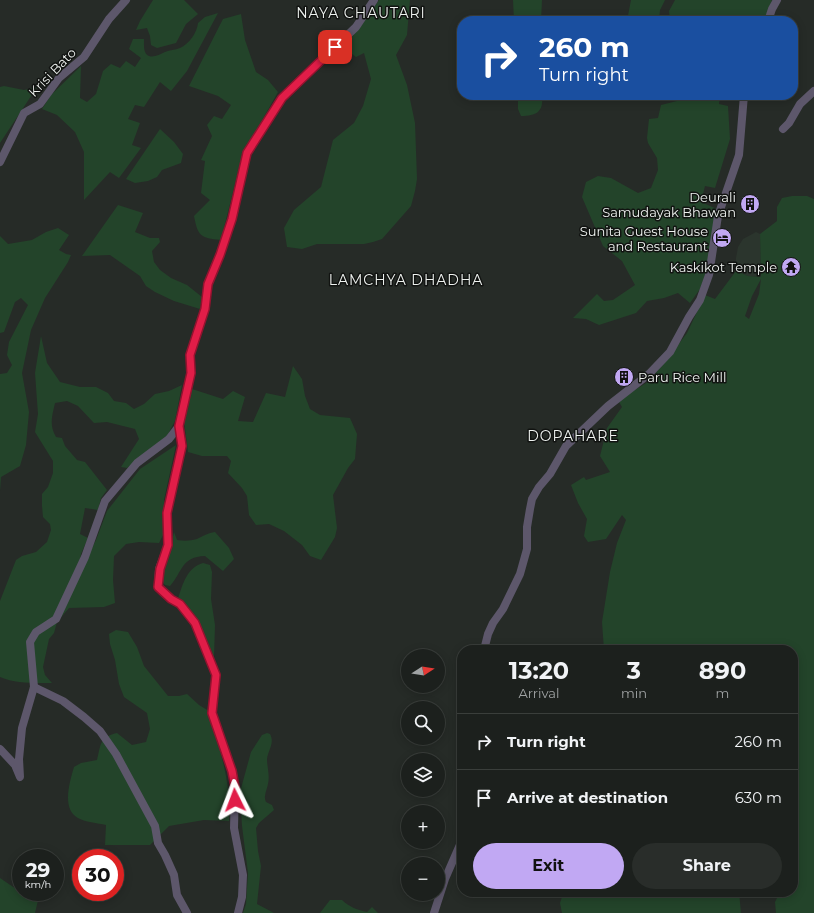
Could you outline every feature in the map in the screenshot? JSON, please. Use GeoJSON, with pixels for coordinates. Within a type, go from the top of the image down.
{"type":"FeatureCollection","features":[{"type":"Feature","properties":{"kind":"street","name":"Krisi Bato"},"geometry":{"type":"LineString","coordinates":[[0,162],[24,113],[40,104],[59,78],[84,57],[109,19],[126,0]]}},
{"type":"Feature","properties":{"kind":"street"},"geometry":{"type":"LineString","coordinates":[[238,913],[242,897],[243,875],[234,828],[235,787],[232,771],[212,713],[216,675],[195,623],[180,604],[171,599],[158,587],[160,569],[168,545],[167,513],[182,446],[179,426],[191,373],[190,355],[205,309],[208,284],[220,255],[232,219],[247,153],[282,98],[356,27],[374,0]]}},
{"type":"Feature","properties":{"kind":"street"},"geometry":{"type":"LineString","coordinates":[[770,16],[777,0]]}},
{"type":"Feature","properties":{"kind":"street"},"geometry":{"type":"LineString","coordinates":[[783,130],[800,104],[814,91]]}},
{"type":"Feature","properties":{"kind":"street"},"geometry":{"type":"LineString","coordinates":[[485,645],[488,634],[503,609],[520,574],[527,549],[532,499],[539,487],[550,474],[566,446],[608,406],[649,374],[670,352],[700,300],[709,275],[718,216],[739,155],[744,100]]}},
{"type":"Feature","properties":{"kind":"street"},"geometry":{"type":"LineString","coordinates":[[0,749],[15,766],[20,776],[19,759],[22,728],[34,687],[30,642],[36,632],[56,619],[85,557],[105,501],[137,463],[169,439],[179,426]]}},
{"type":"Feature","properties":{"kind":"street"},"geometry":{"type":"LineString","coordinates":[[34,687],[63,701],[79,713],[100,731],[116,754],[155,826],[158,843],[174,874],[177,894],[187,913]]}},
{"type":"Feature","properties":{"kind":"street"},"geometry":{"type":"LineString","coordinates":[[434,913],[445,880],[457,852]]}},
{"type":"Feature","properties":{"kind":"shaded area"},"geometry":{"type":"Polygon","coordinates":[[[756,232],[760,234],[761,277],[748,276],[736,271],[738,247],[743,239],[756,232]]]}},
{"type":"Feature","properties":{"kind":"green space"},"geometry":{"type":"Polygon","coordinates":[[[153,0],[184,0],[198,14],[186,24],[176,43],[157,48],[151,45],[147,28],[136,30],[153,0]]]}},
{"type":"Feature","properties":{"kind":"green space"},"geometry":{"type":"Polygon","coordinates":[[[379,0],[410,0],[407,35],[396,55],[407,85],[415,123],[417,179],[411,206],[382,239],[373,242],[364,244],[317,244],[302,249],[287,247],[284,228],[294,210],[321,187],[333,140],[354,123],[363,106],[371,79],[364,53],[356,57],[343,47],[359,29],[379,0]]]}},
{"type":"Feature","properties":{"kind":"green space"},"geometry":{"type":"Polygon","coordinates":[[[513,0],[542,0],[541,16],[514,16],[513,0]]]}},
{"type":"Feature","properties":{"kind":"green space"},"geometry":{"type":"Polygon","coordinates":[[[631,0],[665,0],[660,10],[659,16],[628,16],[631,0]]]}},
{"type":"Feature","properties":{"kind":"green space"},"geometry":{"type":"Polygon","coordinates":[[[675,0],[772,0],[766,16],[670,16],[669,11],[675,0]]]}},
{"type":"Feature","properties":{"kind":"green space"},"geometry":{"type":"Polygon","coordinates":[[[218,13],[187,71],[171,91],[160,82],[144,107],[135,105],[128,119],[140,123],[132,145],[141,148],[119,178],[110,172],[84,200],[84,152],[75,132],[57,115],[42,109],[51,95],[81,66],[80,98],[87,102],[96,94],[103,71],[111,64],[120,68],[126,61],[135,67],[141,58],[129,49],[133,39],[144,39],[144,49],[149,56],[155,56],[167,51],[178,49],[189,41],[194,34],[198,23],[205,17],[218,13]]]}},
{"type":"Feature","properties":{"kind":"green space"},"geometry":{"type":"Polygon","coordinates":[[[241,14],[245,40],[256,72],[268,80],[278,92],[242,156],[221,240],[204,237],[201,235],[197,228],[194,216],[210,200],[201,193],[205,161],[201,160],[212,136],[207,125],[214,116],[222,119],[231,105],[218,96],[189,86],[223,19],[241,14]]]}},
{"type":"Feature","properties":{"kind":"green space"},"geometry":{"type":"Polygon","coordinates":[[[4,86],[24,90],[37,87],[0,143],[0,87],[4,86]]]}},
{"type":"Feature","properties":{"kind":"green space"},"geometry":{"type":"Polygon","coordinates":[[[518,100],[542,100],[540,109],[535,114],[521,116],[518,109],[518,100]]]}},
{"type":"Feature","properties":{"kind":"green space"},"geometry":{"type":"Polygon","coordinates":[[[719,100],[719,104],[728,106],[730,139],[715,188],[705,186],[701,202],[717,209],[708,267],[700,289],[690,303],[678,293],[664,298],[647,301],[636,313],[599,325],[586,319],[573,318],[597,294],[604,301],[613,300],[635,285],[622,261],[603,246],[582,197],[586,182],[598,176],[611,178],[638,193],[651,188],[658,170],[657,158],[648,143],[647,138],[649,119],[658,118],[661,105],[677,101],[719,100]]]}},
{"type":"Feature","properties":{"kind":"green space"},"geometry":{"type":"Polygon","coordinates":[[[160,129],[174,142],[183,154],[181,163],[162,170],[157,177],[148,181],[135,183],[126,179],[160,129]]]}},
{"type":"Feature","properties":{"kind":"green space"},"geometry":{"type":"Polygon","coordinates":[[[807,196],[814,199],[814,913],[776,913],[775,902],[778,897],[798,897],[798,645],[604,645],[602,622],[610,572],[617,543],[626,520],[622,515],[606,539],[588,542],[584,536],[587,519],[578,503],[571,485],[584,477],[586,480],[610,472],[600,456],[607,428],[622,407],[618,400],[648,382],[666,361],[687,333],[705,295],[715,299],[736,271],[748,276],[761,277],[760,234],[777,221],[777,207],[782,198],[807,196]],[[761,279],[752,296],[745,316],[749,319],[759,294],[761,279]]]}},
{"type":"Feature","properties":{"kind":"green space"},"geometry":{"type":"Polygon","coordinates":[[[118,205],[143,213],[135,232],[150,238],[159,238],[160,242],[152,251],[154,262],[160,270],[171,278],[187,285],[202,297],[200,309],[174,301],[155,292],[146,286],[140,276],[110,255],[82,256],[118,205]]]}},
{"type":"Feature","properties":{"kind":"green space"},"geometry":{"type":"Polygon","coordinates":[[[58,228],[69,235],[59,250],[71,255],[45,298],[31,330],[22,373],[29,412],[26,445],[20,466],[1,477],[0,491],[0,374],[7,373],[12,365],[7,355],[9,342],[28,305],[21,298],[15,302],[4,332],[0,333],[0,236],[8,244],[32,240],[46,232],[58,228]]]}},
{"type":"Feature","properties":{"kind":"green space"},"geometry":{"type":"Polygon","coordinates":[[[41,336],[47,363],[60,382],[80,387],[96,387],[108,393],[114,401],[126,403],[134,409],[144,404],[155,394],[169,391],[182,385],[175,421],[167,436],[127,468],[121,467],[139,439],[135,429],[107,422],[94,423],[78,406],[67,401],[55,403],[52,416],[52,428],[56,437],[62,438],[65,446],[77,460],[85,462],[107,490],[101,498],[98,510],[85,508],[80,534],[88,538],[81,554],[77,579],[96,540],[107,511],[140,469],[176,445],[164,500],[164,533],[159,543],[139,542],[126,544],[114,556],[113,580],[115,603],[104,607],[69,608],[57,622],[54,633],[49,639],[43,667],[45,675],[52,683],[19,682],[0,677],[0,601],[16,560],[22,556],[36,552],[47,542],[51,530],[50,524],[43,517],[42,494],[48,487],[53,473],[53,461],[35,432],[38,414],[35,373],[41,336]]]}},
{"type":"Feature","properties":{"kind":"green space"},"geometry":{"type":"Polygon","coordinates":[[[293,366],[302,379],[305,396],[310,409],[320,415],[350,418],[357,434],[355,459],[348,468],[333,495],[337,528],[335,537],[321,560],[310,556],[302,545],[284,531],[269,524],[256,525],[249,515],[247,496],[242,488],[228,473],[231,461],[227,456],[202,456],[188,452],[184,421],[192,389],[223,399],[233,391],[245,397],[238,421],[253,422],[266,393],[285,397],[293,366]]]}},
{"type":"Feature","properties":{"kind":"green space"},"geometry":{"type":"Polygon","coordinates":[[[174,532],[177,540],[185,541],[197,539],[215,532],[229,548],[234,559],[223,571],[205,556],[191,559],[183,566],[170,586],[165,585],[161,580],[161,573],[167,562],[174,532]]]}},
{"type":"Feature","properties":{"kind":"green space"},"geometry":{"type":"Polygon","coordinates":[[[203,563],[210,565],[212,572],[211,599],[215,625],[214,657],[198,621],[178,599],[189,572],[193,568],[203,563]]]}},
{"type":"Feature","properties":{"kind":"green space"},"geometry":{"type":"Polygon","coordinates":[[[116,630],[128,632],[137,647],[144,666],[168,696],[187,694],[199,705],[209,711],[227,779],[229,793],[229,821],[204,820],[169,826],[150,845],[105,845],[106,825],[78,818],[73,814],[68,802],[68,794],[74,767],[81,763],[97,760],[102,742],[111,735],[117,733],[132,745],[146,742],[150,729],[147,713],[124,697],[119,684],[109,634],[116,630]]]}},
{"type":"Feature","properties":{"kind":"green space"},"geometry":{"type":"Polygon","coordinates":[[[267,733],[270,734],[272,740],[267,759],[269,781],[265,798],[266,802],[272,805],[274,810],[259,823],[256,828],[261,866],[257,904],[274,913],[243,913],[246,904],[248,873],[242,826],[240,792],[251,752],[262,735],[267,733]]]}},
{"type":"Feature","properties":{"kind":"green space"},"geometry":{"type":"Polygon","coordinates":[[[0,878],[12,886],[12,901],[38,901],[35,913],[0,913],[0,878]]]}},
{"type":"Feature","properties":{"kind":"green space"},"geometry":{"type":"Polygon","coordinates":[[[562,897],[739,897],[741,913],[562,913],[560,903],[562,897]]]}},
{"type":"Feature","properties":{"kind":"green space"},"geometry":{"type":"Polygon","coordinates":[[[330,900],[342,900],[354,908],[367,912],[372,907],[378,913],[320,913],[330,900]]]}},
{"type":"Feature","properties":{"kind":"place","name":"Deurali Samudayak Bhawan"},"geometry":{"type":"Point","coordinates":[750,204]}},
{"type":"Feature","properties":{"kind":"place","name":"Sunita Guest House and Restaurant"},"geometry":{"type":"Point","coordinates":[722,238]}},
{"type":"Feature","properties":{"kind":"place","name":"Kaskikot Temple"},"geometry":{"type":"Point","coordinates":[791,267]}},
{"type":"Feature","properties":{"kind":"place","name":"Paru Rice Mill"},"geometry":{"type":"Point","coordinates":[624,377]}},
{"type":"Feature","properties":{"kind":"district","name":"NAYA CHAUTARI"},"geometry":{"type":"Point","coordinates":[361,13]}},
{"type":"Feature","properties":{"kind":"district","name":"LAMCHYA DHADHA"},"geometry":{"type":"Point","coordinates":[406,280]}},
{"type":"Feature","properties":{"kind":"district","name":"DOPAHARE"},"geometry":{"type":"Point","coordinates":[573,436]}},
{"type":"Feature","properties":{"kind":"route"},"geometry":{"type":"LineString","coordinates":[[235,800],[235,787],[232,771],[212,713],[216,675],[195,623],[180,604],[171,599],[158,587],[160,569],[168,545],[167,513],[182,446],[179,426],[191,373],[190,355],[205,309],[208,284],[220,255],[232,219],[247,153],[282,98],[335,47]]}}]}
